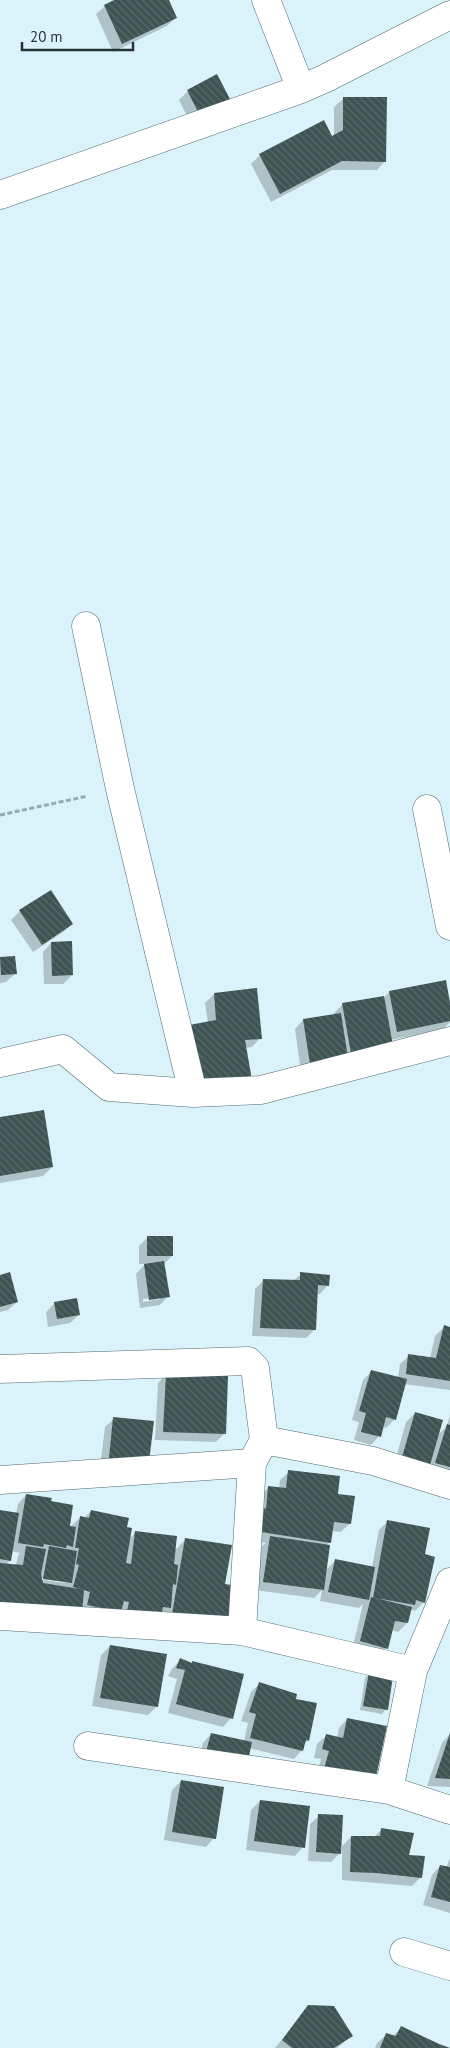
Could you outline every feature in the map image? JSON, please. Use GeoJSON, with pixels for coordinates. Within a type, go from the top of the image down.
{"type":"FeatureCollection","features":[{"type":"Feature","properties":{"kind":"street"},"geometry":{"type":"LineString","coordinates":[[266,0],[301,89]]}},
{"type":"Feature","properties":{"kind":"street"},"geometry":{"type":"LineString","coordinates":[[0,195],[301,89],[450,15]]}},
{"type":"Feature","properties":{"kind":"street"},"geometry":{"type":"LineString","coordinates":[[86,626],[120,789],[193,1093]]}},
{"type":"Feature","properties":{"kind":"street"},"geometry":{"type":"LineString","coordinates":[[427,809],[450,926]]}},
{"type":"Feature","properties":{"kind":"street"},"geometry":{"type":"LineString","coordinates":[[0,1063],[63,1049],[109,1087],[193,1093],[261,1090],[450,1041]]}},
{"type":"Feature","properties":{"kind":"street"},"geometry":{"type":"LineString","coordinates":[[0,1369],[248,1361],[255,1368],[258,1452],[242,1632]]}},
{"type":"Feature","properties":{"kind":"street"},"geometry":{"type":"LineString","coordinates":[[0,1480],[258,1452],[374,1461],[450,1485]]}},
{"type":"Feature","properties":{"kind":"street"},"geometry":{"type":"LineString","coordinates":[[390,1790],[413,1671],[450,1582]]}},
{"type":"Feature","properties":{"kind":"street"},"geometry":{"type":"LineString","coordinates":[[0,1616],[242,1632],[413,1671]]}},
{"type":"Feature","properties":{"kind":"street"},"geometry":{"type":"LineString","coordinates":[[88,1746],[390,1790],[450,1810]]}},
{"type":"Feature","properties":{"kind":"street"},"geometry":{"type":"LineString","coordinates":[[404,1952],[450,1966]]}},
{"type":"Feature","properties":{"kind":"path"},"geometry":{"type":"LineString","coordinates":[[0,815],[120,789]]}},
{"type":"Feature","properties":{"kind":"building"},"geometry":{"type":"Polygon","coordinates":[[[114,0],[169,0],[177,18],[122,44],[104,5],[114,0]]]}},
{"type":"Feature","properties":{"kind":"building"},"geometry":{"type":"Polygon","coordinates":[[[217,74],[231,101],[200,116],[187,90],[217,74]]]}},
{"type":"Feature","properties":{"kind":"building"},"geometry":{"type":"Polygon","coordinates":[[[343,97],[387,97],[386,162],[342,161],[280,194],[259,154],[324,120],[332,136],[343,130],[343,97]]]}},
{"type":"Feature","properties":{"kind":"building"},"geometry":{"type":"Polygon","coordinates":[[[51,890],[73,924],[42,945],[19,910],[51,890]]]}},
{"type":"Feature","properties":{"kind":"building"},"geometry":{"type":"Polygon","coordinates":[[[72,941],[73,975],[52,976],[51,942],[72,941]]]}},
{"type":"Feature","properties":{"kind":"building"},"geometry":{"type":"Polygon","coordinates":[[[15,956],[17,974],[1,975],[0,957],[15,956]]]}},
{"type":"Feature","properties":{"kind":"building"},"geometry":{"type":"Polygon","coordinates":[[[446,980],[450,1003],[450,1021],[397,1032],[389,991],[446,980]]]}},
{"type":"Feature","properties":{"kind":"building"},"geometry":{"type":"Polygon","coordinates":[[[257,988],[262,1039],[245,1040],[252,1080],[200,1089],[189,1025],[216,1020],[214,993],[257,988]]]}},
{"type":"Feature","properties":{"kind":"building"},"geometry":{"type":"Polygon","coordinates":[[[384,996],[394,1051],[352,1059],[342,1003],[384,996]]]}},
{"type":"Feature","properties":{"kind":"building"},"geometry":{"type":"Polygon","coordinates":[[[341,1013],[348,1058],[310,1064],[303,1019],[341,1013]]]}},
{"type":"Feature","properties":{"kind":"building"},"geometry":{"type":"Polygon","coordinates":[[[44,1110],[53,1167],[0,1176],[0,1117],[44,1110]]]}},
{"type":"Feature","properties":{"kind":"building"},"geometry":{"type":"Polygon","coordinates":[[[147,1236],[173,1236],[173,1256],[147,1256],[147,1236]]]}},
{"type":"Feature","properties":{"kind":"building"},"geometry":{"type":"Polygon","coordinates":[[[164,1261],[170,1297],[149,1300],[144,1264],[164,1261]]]}},
{"type":"Feature","properties":{"kind":"building"},"geometry":{"type":"Polygon","coordinates":[[[10,1272],[18,1302],[0,1307],[0,1275],[10,1272]]]}},
{"type":"Feature","properties":{"kind":"building"},"geometry":{"type":"Polygon","coordinates":[[[300,1272],[330,1275],[329,1286],[318,1285],[316,1330],[260,1328],[263,1279],[300,1280],[300,1272]]]}},
{"type":"Feature","properties":{"kind":"building"},"geometry":{"type":"Polygon","coordinates":[[[77,1298],[80,1315],[57,1319],[54,1302],[77,1298]]]}},
{"type":"Feature","properties":{"kind":"building"},"geometry":{"type":"Polygon","coordinates":[[[444,1325],[450,1327],[450,1381],[406,1374],[408,1354],[436,1358],[444,1325]]]}},
{"type":"Feature","properties":{"kind":"building"},"geometry":{"type":"Polygon","coordinates":[[[371,1370],[407,1379],[396,1420],[386,1417],[381,1437],[361,1432],[366,1413],[359,1411],[371,1370]]]}},
{"type":"Feature","properties":{"kind":"building"},"geometry":{"type":"Polygon","coordinates":[[[166,1373],[228,1376],[226,1434],[163,1432],[166,1373]]]}},
{"type":"Feature","properties":{"kind":"building"},"geometry":{"type":"Polygon","coordinates":[[[415,1412],[443,1420],[428,1472],[400,1464],[415,1412]]]}},
{"type":"Feature","properties":{"kind":"building"},"geometry":{"type":"Polygon","coordinates":[[[113,1417],[154,1421],[149,1462],[109,1458],[113,1417]]]}},
{"type":"Feature","properties":{"kind":"building"},"geometry":{"type":"Polygon","coordinates":[[[447,1424],[450,1425],[450,1467],[435,1463],[447,1424]]]}},
{"type":"Feature","properties":{"kind":"building"},"geometry":{"type":"Polygon","coordinates":[[[288,1470],[340,1476],[338,1494],[355,1496],[351,1524],[334,1522],[331,1543],[261,1532],[268,1486],[286,1488],[288,1470]]]}},
{"type":"Feature","properties":{"kind":"building"},"geometry":{"type":"Polygon","coordinates":[[[26,1494],[52,1498],[51,1501],[73,1505],[70,1526],[76,1527],[73,1547],[67,1545],[66,1548],[44,1544],[43,1547],[18,1543],[26,1494]]]}},
{"type":"Feature","properties":{"kind":"building"},"geometry":{"type":"Polygon","coordinates":[[[0,1510],[19,1513],[11,1561],[0,1559],[0,1510]]]}},
{"type":"Feature","properties":{"kind":"building"},"geometry":{"type":"Polygon","coordinates":[[[91,1510],[129,1518],[127,1527],[132,1528],[126,1563],[131,1564],[135,1531],[177,1536],[174,1564],[178,1565],[176,1585],[173,1584],[171,1608],[163,1607],[160,1621],[126,1615],[129,1602],[124,1601],[121,1612],[87,1605],[90,1592],[84,1590],[82,1613],[0,1605],[0,1563],[23,1565],[26,1546],[46,1549],[41,1574],[43,1583],[80,1589],[73,1587],[79,1565],[76,1564],[79,1548],[75,1548],[80,1516],[89,1518],[91,1510]]]}},
{"type":"Feature","properties":{"kind":"building"},"geometry":{"type":"Polygon","coordinates":[[[387,1520],[430,1528],[425,1554],[435,1557],[425,1603],[416,1600],[415,1605],[376,1598],[412,1607],[408,1623],[395,1621],[388,1649],[360,1641],[371,1597],[373,1598],[387,1520]]]}},
{"type":"Feature","properties":{"kind":"building"},"geometry":{"type":"Polygon","coordinates":[[[270,1536],[330,1545],[324,1590],[263,1582],[270,1536]]]}},
{"type":"Feature","properties":{"kind":"building"},"geometry":{"type":"Polygon","coordinates":[[[185,1538],[232,1545],[225,1584],[244,1587],[235,1630],[171,1620],[185,1538]]]}},
{"type":"Feature","properties":{"kind":"building"},"geometry":{"type":"Polygon","coordinates":[[[49,1546],[77,1551],[72,1583],[43,1579],[49,1546]]]}},
{"type":"Feature","properties":{"kind":"building"},"geometry":{"type":"Polygon","coordinates":[[[335,1559],[375,1567],[369,1600],[328,1592],[335,1559]]]}},
{"type":"Feature","properties":{"kind":"building"},"geometry":{"type":"Polygon","coordinates":[[[110,1645],[167,1654],[158,1707],[100,1698],[110,1645]]]}},
{"type":"Feature","properties":{"kind":"building"},"geometry":{"type":"Polygon","coordinates":[[[180,1658],[192,1663],[192,1661],[244,1674],[233,1719],[176,1704],[185,1670],[176,1668],[180,1658]]]}},
{"type":"Feature","properties":{"kind":"building"},"geometry":{"type":"Polygon","coordinates":[[[369,1672],[393,1676],[388,1710],[363,1706],[369,1672]]]}},
{"type":"Feature","properties":{"kind":"building"},"geometry":{"type":"Polygon","coordinates":[[[259,1682],[297,1694],[296,1699],[317,1703],[309,1741],[306,1740],[303,1751],[250,1738],[256,1714],[249,1712],[259,1682]]]}},
{"type":"Feature","properties":{"kind":"building"},"geometry":{"type":"Polygon","coordinates":[[[347,1718],[387,1726],[374,1786],[323,1772],[329,1751],[322,1749],[326,1734],[343,1738],[347,1718]]]}},
{"type":"Feature","properties":{"kind":"building"},"geometry":{"type":"Polygon","coordinates":[[[211,1733],[252,1742],[248,1761],[206,1752],[211,1733]]]}},
{"type":"Feature","properties":{"kind":"building"},"geometry":{"type":"Polygon","coordinates":[[[450,1733],[450,1779],[435,1778],[450,1733]]]}},
{"type":"Feature","properties":{"kind":"building"},"geometry":{"type":"Polygon","coordinates":[[[181,1780],[224,1787],[216,1839],[172,1832],[181,1780]]]}},
{"type":"Feature","properties":{"kind":"building"},"geometry":{"type":"Polygon","coordinates":[[[260,1800],[310,1806],[305,1848],[254,1841],[260,1800]]]}},
{"type":"Feature","properties":{"kind":"building"},"geometry":{"type":"Polygon","coordinates":[[[318,1814],[343,1815],[341,1854],[316,1852],[318,1814]]]}},
{"type":"Feature","properties":{"kind":"building"},"geometry":{"type":"Polygon","coordinates":[[[381,1828],[414,1833],[409,1855],[425,1856],[422,1878],[350,1872],[351,1836],[380,1836],[381,1828]]]}},
{"type":"Feature","properties":{"kind":"building"},"geometry":{"type":"Polygon","coordinates":[[[440,1865],[450,1867],[450,1902],[431,1897],[440,1865]]]}},
{"type":"Feature","properties":{"kind":"building"},"geometry":{"type":"Polygon","coordinates":[[[308,2005],[334,2006],[353,2036],[334,2048],[292,2048],[282,2040],[308,2005]]]}},
{"type":"Feature","properties":{"kind":"building"},"geometry":{"type":"Polygon","coordinates":[[[401,2026],[450,2048],[380,2048],[386,2033],[396,2036],[401,2026]]]}}]}
